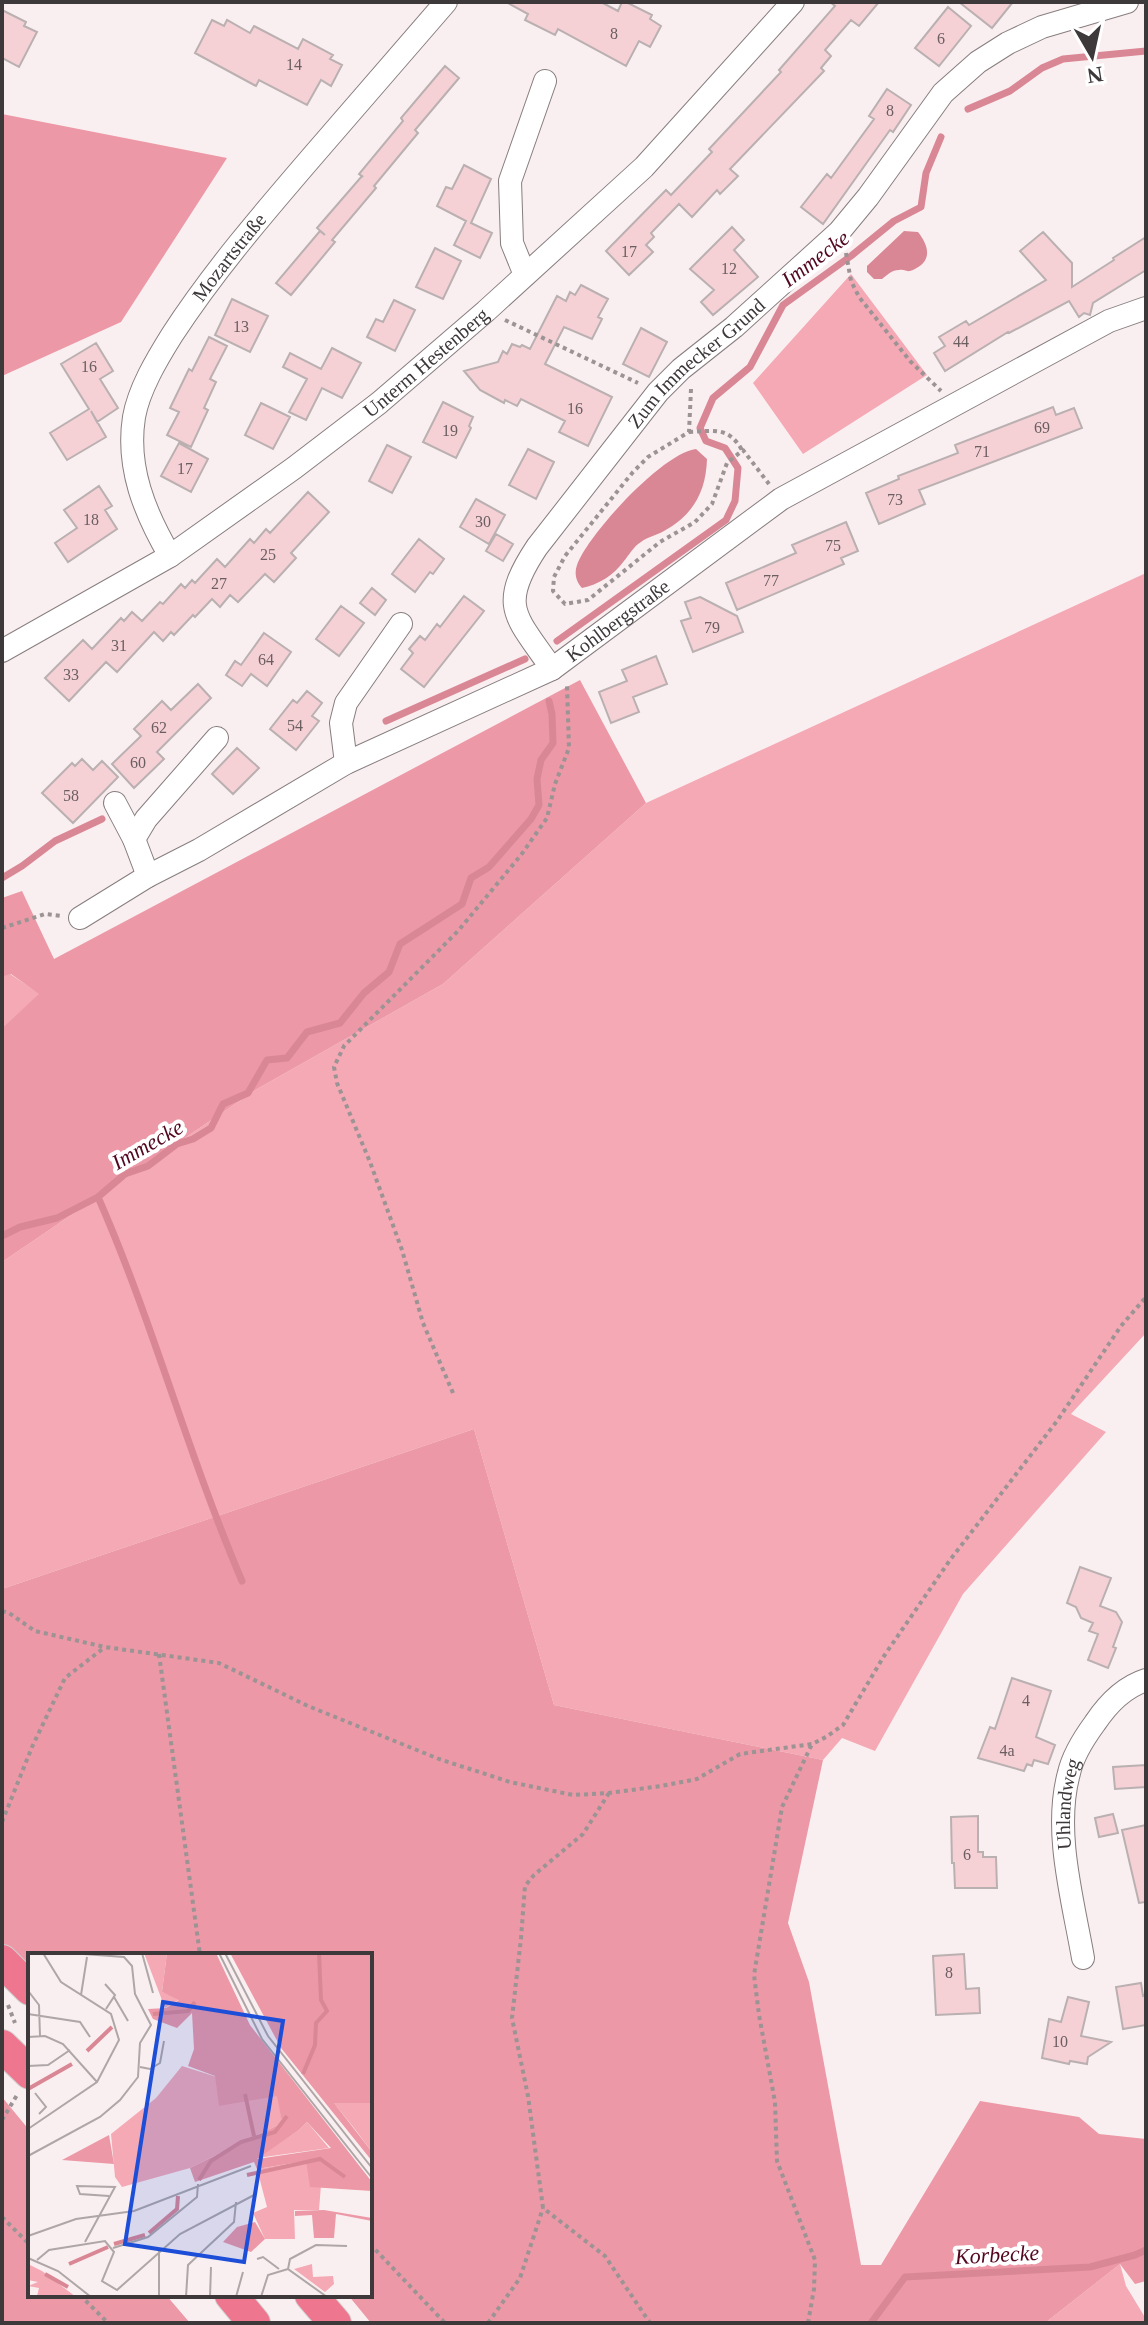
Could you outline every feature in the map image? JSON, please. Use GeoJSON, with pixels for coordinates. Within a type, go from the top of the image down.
{"type":"FeatureCollection","features":[{"type":"Feature","properties":{"kind":"highway"},"geometry":{"type":"LineString","coordinates":[[2,1961],[28,1987]]}},
{"type":"Feature","properties":{"kind":"highway"},"geometry":{"type":"LineString","coordinates":[[2,2046],[27,2079]]}},
{"type":"Feature","properties":{"kind":"highway"},"geometry":{"type":"LineString","coordinates":[[233,2297],[254,2323]]}},
{"type":"Feature","properties":{"kind":"highway"},"geometry":{"type":"LineString","coordinates":[[313,2297],[335,2323]]}},
{"type":"Feature","properties":{"kind":"street","name":"Mozartstraße"},"geometry":{"type":"LineString","coordinates":[[170,556],[151,523],[135,476],[132,448],[135,415],[153,365],[200,292],[257,221],[446,2]]}},
{"type":"Feature","properties":{"kind":"street","name":"Unterm Hestenberg"},"geometry":{"type":"LineString","coordinates":[[2,651],[170,556],[379,403],[486,311],[644,167],[793,2]]}},
{"type":"Feature","properties":{"kind":"street","name":"Zum Immecker Grund"},"geometry":{"type":"LineString","coordinates":[[559,664],[518,616],[513,604],[514,592],[523,568],[537,547],[658,392],[839,232],[943,93],[978,62],[1042,27],[1127,2]]}},
{"type":"Feature","properties":{"kind":"street"},"geometry":{"type":"LineString","coordinates":[[525,275],[512,243],[510,181],[545,81]]}},
{"type":"Feature","properties":{"kind":"street","name":"Kohlbergstraße"},"geometry":{"type":"LineString","coordinates":[[80,918],[346,763],[559,664],[781,499],[1109,321],[1146,308]]}},
{"type":"Feature","properties":{"kind":"street"},"geometry":{"type":"LineString","coordinates":[[346,763],[341,723],[346,703],[401,624]]}},
{"type":"Feature","properties":{"kind":"street"},"geometry":{"type":"LineString","coordinates":[[134,839],[146,819],[217,738]]}},
{"type":"Feature","properties":{"kind":"street"},"geometry":{"type":"LineString","coordinates":[[115,803],[134,839],[148,876]]}},
{"type":"Feature","properties":{"kind":"street","name":"Uhlandweg"},"geometry":{"type":"LineString","coordinates":[[1083,1958],[1065,1856],[1064,1807],[1069,1772],[1082,1741],[1107,1706],[1146,1680]]}},
{"type":"Feature","properties":{"kind":"path"},"geometry":{"type":"LineString","coordinates":[[845,250],[851,281],[859,297],[910,361],[941,391]]}},
{"type":"Feature","properties":{"kind":"path"},"geometry":{"type":"LineString","coordinates":[[486,311],[658,392]]}},
{"type":"Feature","properties":{"kind":"path"},"geometry":{"type":"LineString","coordinates":[[681,369],[691,388],[689,432]]}},
{"type":"Feature","properties":{"kind":"path"},"geometry":{"type":"LineString","coordinates":[[743,450],[727,463],[712,504],[695,522],[660,542],[588,600],[565,604],[553,591],[554,577],[565,556],[633,472],[648,457],[689,432],[722,432],[735,437],[781,499]]}},
{"type":"Feature","properties":{"kind":"path"},"geometry":{"type":"LineString","coordinates":[[453,1393],[423,1323],[402,1250],[337,1083],[334,1067],[344,1046],[458,931],[521,855],[547,818],[555,784],[569,748],[559,664]]}},
{"type":"Feature","properties":{"kind":"path"},"geometry":{"type":"LineString","coordinates":[[2,928],[45,914],[80,918]]}},
{"type":"Feature","properties":{"kind":"path"},"geometry":{"type":"LineString","coordinates":[[2,1611],[35,1631],[105,1647],[219,1663],[322,1712],[439,1759],[510,1782],[573,1795],[609,1793],[697,1779],[740,1754],[812,1744],[843,1725],[884,1656],[950,1560],[1057,1421],[1121,1326],[1146,1297]]}},
{"type":"Feature","properties":{"kind":"path"},"geometry":{"type":"LineString","coordinates":[[2,1822],[32,1747],[65,1678],[105,1647]]}},
{"type":"Feature","properties":{"kind":"path"},"geometry":{"type":"LineString","coordinates":[[159,1654],[200,1953]]}},
{"type":"Feature","properties":{"kind":"path"},"geometry":{"type":"LineString","coordinates":[[808,2323],[815,2260],[777,2161],[775,2102],[754,1975],[782,1807],[812,1744]]}},
{"type":"Feature","properties":{"kind":"path"},"geometry":{"type":"LineString","coordinates":[[488,2323],[520,2278],[543,2208],[528,2096],[512,2018],[525,1886],[583,1834],[609,1793]]}},
{"type":"Feature","properties":{"kind":"path"},"geometry":{"type":"LineString","coordinates":[[2,2120],[27,2079]]}},
{"type":"Feature","properties":{"kind":"path"},"geometry":{"type":"LineString","coordinates":[[543,2208],[605,2256],[650,2323]]}},
{"type":"Feature","properties":{"kind":"path"},"geometry":{"type":"LineString","coordinates":[[2,2217],[28,2243]]}},
{"type":"Feature","properties":{"kind":"path"},"geometry":{"type":"LineString","coordinates":[[372,2246],[445,2323]]}},
{"type":"Feature","properties":{"kind":"path"},"geometry":{"type":"LineString","coordinates":[[82,2297],[108,2323]]}},
{"type":"Feature","properties":{"kind":"shaded area"},"geometry":{"type":"Polygon","coordinates":[[[2,114],[227,158],[121,322],[2,376],[2,114]]]}},
{"type":"Feature","properties":{"kind":"shaded area"},"geometry":{"type":"Polygon","coordinates":[[[904,231],[918,232],[922,237],[927,248],[924,262],[913,270],[896,270],[882,279],[874,279],[867,272],[867,266],[904,231]]]}},
{"type":"Feature","properties":{"kind":"shaded area"},"geometry":{"type":"Polygon","coordinates":[[[851,274],[927,375],[803,454],[753,383],[851,274]]]}},
{"type":"Feature","properties":{"kind":"shaded area"},"geometry":{"type":"Polygon","coordinates":[[[696,449],[707,459],[706,471],[701,492],[690,510],[674,525],[638,544],[611,575],[582,588],[576,577],[577,565],[611,515],[665,464],[696,449]]]}},
{"type":"Feature","properties":{"kind":"shaded area"},"geometry":{"type":"Polygon","coordinates":[[[1146,573],[1146,1333],[1071,1414],[1106,1432],[963,1594],[875,1751],[842,1738],[823,1760],[554,1705],[474,1429],[2,1589],[2,1262],[257,1089],[443,984],[646,803],[1146,573]]]}},
{"type":"Feature","properties":{"kind":"shaded area"},"geometry":{"type":"Polygon","coordinates":[[[580,680],[646,803],[443,984],[257,1089],[2,1262],[2,1028],[39,994],[11,974],[2,977],[2,898],[22,891],[54,959],[580,680]]]}},
{"type":"Feature","properties":{"kind":"shaded area"},"geometry":{"type":"Polygon","coordinates":[[[10,974],[40,994],[2,1028],[2,977],[10,974]]]}},
{"type":"Feature","properties":{"kind":"shaded area"},"geometry":{"type":"Polygon","coordinates":[[[474,1429],[554,1705],[823,1760],[788,1923],[809,1982],[861,2265],[881,2265],[980,2101],[1079,2117],[1099,2134],[1146,2139],[1146,2281],[1135,2284],[1120,2264],[1045,2323],[371,2323],[350,2297],[372,2297],[372,1953],[28,1953],[28,1977],[2,1953],[2,1589],[474,1429]]]}},
{"type":"Feature","properties":{"kind":"shaded area"},"geometry":{"type":"Polygon","coordinates":[[[2,2097],[28,2129],[28,2297],[168,2297],[190,2323],[2,2323],[2,2097]]]}},
{"type":"Feature","properties":{"kind":"shaded area"},"geometry":{"type":"Polygon","coordinates":[[[1120,2264],[1126,2286],[1146,2323],[1045,2323],[1120,2264]]]}},
{"type":"Feature","properties":{"kind":"building"},"geometry":{"type":"Polygon","coordinates":[[[506,2],[601,2],[618,11],[622,2],[626,2],[652,15],[650,19],[661,26],[650,47],[639,41],[626,66],[558,29],[555,35],[525,20],[528,14],[506,2]]]}},
{"type":"Feature","properties":{"kind":"building"},"geometry":{"type":"Polygon","coordinates":[[[830,2],[879,2],[859,26],[851,20],[825,50],[831,56],[821,68],[824,71],[730,169],[738,176],[720,194],[717,190],[692,217],[679,204],[651,233],[654,237],[646,245],[653,252],[629,275],[606,251],[666,190],[671,195],[712,152],[709,149],[781,72],[779,70],[835,6],[830,2]]]}},
{"type":"Feature","properties":{"kind":"building"},"geometry":{"type":"Polygon","coordinates":[[[959,2],[1013,2],[992,28],[959,2]]]}},
{"type":"Feature","properties":{"kind":"building"},"geometry":{"type":"Polygon","coordinates":[[[948,7],[971,26],[939,66],[915,48],[948,7]]]}},
{"type":"Feature","properties":{"kind":"building"},"geometry":{"type":"Polygon","coordinates":[[[2,10],[26,22],[24,26],[37,32],[19,67],[2,58],[2,10]]]}},
{"type":"Feature","properties":{"kind":"building"},"geometry":{"type":"Polygon","coordinates":[[[212,20],[224,26],[227,20],[250,33],[254,26],[298,49],[303,39],[333,55],[330,59],[342,65],[331,86],[321,80],[307,105],[259,80],[256,86],[195,53],[212,20]]]}},
{"type":"Feature","properties":{"kind":"building"},"geometry":{"type":"Polygon","coordinates":[[[445,66],[459,78],[415,130],[418,133],[291,295],[276,283],[320,231],[325,235],[317,228],[362,176],[359,174],[403,121],[401,118],[445,66]]]}},
{"type":"Feature","properties":{"kind":"building"},"geometry":{"type":"Polygon","coordinates":[[[887,89],[911,105],[823,224],[801,207],[827,174],[831,178],[874,119],[869,116],[887,89]]]}},
{"type":"Feature","properties":{"kind":"building"},"geometry":{"type":"Polygon","coordinates":[[[464,165],[491,179],[471,223],[492,233],[480,258],[454,245],[466,221],[437,206],[446,187],[452,189],[464,165]]]}},
{"type":"Feature","properties":{"kind":"building"},"geometry":{"type":"Polygon","coordinates":[[[732,227],[744,240],[734,250],[758,277],[713,315],[701,302],[714,290],[690,269],[732,227]]]}},
{"type":"Feature","properties":{"kind":"building"},"geometry":{"type":"Polygon","coordinates":[[[1043,232],[1072,263],[1072,287],[1146,237],[1146,270],[1093,303],[1090,315],[1084,313],[1079,317],[1069,301],[1008,332],[945,371],[934,353],[945,346],[939,337],[966,321],[969,325],[1046,280],[1020,251],[1043,232]]]}},
{"type":"Feature","properties":{"kind":"building"},"geometry":{"type":"Polygon","coordinates":[[[435,248],[461,261],[443,299],[416,287],[435,248]]]}},
{"type":"Feature","properties":{"kind":"building"},"geometry":{"type":"Polygon","coordinates":[[[581,285],[608,299],[598,317],[602,319],[592,339],[564,327],[545,364],[612,397],[588,446],[559,432],[565,421],[521,399],[517,406],[505,400],[504,403],[480,390],[464,371],[498,362],[503,351],[507,354],[512,344],[530,349],[557,296],[566,301],[570,292],[575,295],[581,285]]]}},
{"type":"Feature","properties":{"kind":"building"},"geometry":{"type":"Polygon","coordinates":[[[232,299],[268,316],[250,352],[215,335],[232,299]]]}},
{"type":"Feature","properties":{"kind":"building"},"geometry":{"type":"Polygon","coordinates":[[[394,300],[415,310],[395,351],[367,337],[376,319],[383,322],[394,300]]]}},
{"type":"Feature","properties":{"kind":"building"},"geometry":{"type":"Polygon","coordinates":[[[641,328],[667,342],[649,377],[623,364],[641,328]]]}},
{"type":"Feature","properties":{"kind":"building"},"geometry":{"type":"Polygon","coordinates":[[[209,337],[227,346],[210,379],[216,382],[204,408],[208,410],[191,447],[167,435],[179,412],[170,408],[209,337]]]}},
{"type":"Feature","properties":{"kind":"building"},"geometry":{"type":"Polygon","coordinates":[[[96,343],[113,371],[100,379],[118,408],[97,422],[106,437],[67,460],[50,433],[89,409],[61,364],[96,343]]]}},
{"type":"Feature","properties":{"kind":"building"},"geometry":{"type":"Polygon","coordinates":[[[332,348],[361,363],[342,398],[322,388],[306,420],[289,412],[307,379],[283,367],[290,353],[321,369],[332,348]]]}},
{"type":"Feature","properties":{"kind":"building"},"geometry":{"type":"Polygon","coordinates":[[[443,402],[473,417],[456,458],[423,442],[443,402]]]}},
{"type":"Feature","properties":{"kind":"building"},"geometry":{"type":"Polygon","coordinates":[[[261,403],[290,417],[273,449],[245,435],[261,403]]]}},
{"type":"Feature","properties":{"kind":"building"},"geometry":{"type":"Polygon","coordinates":[[[1053,407],[1056,415],[1074,408],[1082,428],[919,490],[925,504],[879,524],[866,493],[899,479],[898,476],[958,453],[955,445],[1053,407]]]}},
{"type":"Feature","properties":{"kind":"building"},"geometry":{"type":"Polygon","coordinates":[[[179,443],[208,459],[191,492],[161,476],[179,443]]]}},
{"type":"Feature","properties":{"kind":"building"},"geometry":{"type":"Polygon","coordinates":[[[387,445],[411,457],[392,493],[369,481],[387,445]]]}},
{"type":"Feature","properties":{"kind":"building"},"geometry":{"type":"Polygon","coordinates":[[[528,449],[554,462],[536,499],[509,485],[528,449]]]}},
{"type":"Feature","properties":{"kind":"building"},"geometry":{"type":"Polygon","coordinates":[[[99,486],[112,506],[105,510],[117,529],[68,562],[55,543],[77,528],[64,510],[99,486]]]}},
{"type":"Feature","properties":{"kind":"building"},"geometry":{"type":"Polygon","coordinates":[[[308,492],[329,512],[291,553],[296,558],[274,582],[265,574],[238,602],[230,595],[220,607],[212,599],[174,635],[171,632],[163,641],[154,632],[117,672],[106,662],[69,701],[45,678],[83,640],[92,649],[121,618],[124,621],[132,612],[142,621],[181,584],[185,588],[192,580],[195,583],[217,559],[225,567],[250,539],[254,543],[266,529],[270,533],[308,492]]]}},
{"type":"Feature","properties":{"kind":"building"},"geometry":{"type":"Polygon","coordinates":[[[476,499],[505,515],[489,544],[460,527],[476,499]]]}},
{"type":"Feature","properties":{"kind":"building"},"geometry":{"type":"Polygon","coordinates":[[[846,522],[858,551],[841,558],[844,564],[737,610],[726,583],[796,553],[792,545],[846,522]]]}},
{"type":"Feature","properties":{"kind":"building"},"geometry":{"type":"Polygon","coordinates":[[[496,534],[513,544],[503,561],[486,551],[496,534]]]}},
{"type":"Feature","properties":{"kind":"building"},"geometry":{"type":"Polygon","coordinates":[[[419,539],[444,559],[415,592],[392,574],[419,539]]]}},
{"type":"Feature","properties":{"kind":"building"},"geometry":{"type":"Polygon","coordinates":[[[372,588],[386,600],[375,615],[360,603],[372,588]]]}},
{"type":"Feature","properties":{"kind":"building"},"geometry":{"type":"Polygon","coordinates":[[[464,596],[484,611],[424,687],[401,669],[413,653],[409,649],[420,636],[425,640],[437,624],[440,627],[464,596]]]}},
{"type":"Feature","properties":{"kind":"building"},"geometry":{"type":"Polygon","coordinates":[[[700,597],[737,616],[743,632],[693,652],[681,621],[691,618],[685,602],[700,597]]]}},
{"type":"Feature","properties":{"kind":"building"},"geometry":{"type":"Polygon","coordinates":[[[341,606],[364,623],[339,656],[316,639],[341,606]]]}},
{"type":"Feature","properties":{"kind":"building"},"geometry":{"type":"Polygon","coordinates":[[[264,633],[291,652],[267,686],[251,674],[242,686],[226,675],[235,661],[241,665],[264,633]]]}},
{"type":"Feature","properties":{"kind":"building"},"geometry":{"type":"Polygon","coordinates":[[[656,656],[667,684],[633,697],[639,712],[611,723],[599,692],[627,681],[622,670],[656,656]]]}},
{"type":"Feature","properties":{"kind":"building"},"geometry":{"type":"Polygon","coordinates":[[[198,684],[211,698],[157,752],[164,759],[134,788],[112,764],[141,736],[134,729],[162,701],[171,710],[198,684]]]}},
{"type":"Feature","properties":{"kind":"building"},"geometry":{"type":"Polygon","coordinates":[[[307,691],[322,703],[312,716],[319,721],[296,750],[270,729],[293,700],[297,703],[307,691]]]}},
{"type":"Feature","properties":{"kind":"building"},"geometry":{"type":"Polygon","coordinates":[[[237,748],[259,768],[233,794],[212,774],[237,748]]]}},
{"type":"Feature","properties":{"kind":"building"},"geometry":{"type":"Polygon","coordinates":[[[82,759],[93,770],[102,761],[118,777],[73,823],[42,793],[72,763],[75,766],[82,759]]]}},
{"type":"Feature","properties":{"kind":"building"},"geometry":{"type":"Polygon","coordinates":[[[1080,1567],[1111,1578],[1100,1606],[1116,1612],[1122,1622],[1108,1668],[1088,1660],[1098,1634],[1089,1631],[1093,1623],[1081,1618],[1076,1607],[1067,1603],[1080,1567]]]}},
{"type":"Feature","properties":{"kind":"building"},"geometry":{"type":"Polygon","coordinates":[[[1012,1678],[1051,1691],[1036,1737],[1055,1745],[1048,1764],[1034,1760],[1032,1766],[1027,1764],[1024,1771],[978,1758],[990,1727],[995,1729],[1012,1678]]]}},
{"type":"Feature","properties":{"kind":"building"},"geometry":{"type":"Polygon","coordinates":[[[1146,1765],[1146,1787],[1115,1789],[1113,1767],[1146,1765]]]}},
{"type":"Feature","properties":{"kind":"building"},"geometry":{"type":"Polygon","coordinates":[[[1113,1814],[1118,1833],[1099,1837],[1095,1818],[1113,1814]]]}},
{"type":"Feature","properties":{"kind":"building"},"geometry":{"type":"Polygon","coordinates":[[[978,1816],[978,1852],[983,1852],[983,1857],[996,1857],[997,1888],[955,1888],[951,1817],[978,1816]]]}},
{"type":"Feature","properties":{"kind":"building"},"geometry":{"type":"Polygon","coordinates":[[[1146,1825],[1146,1902],[1139,1903],[1122,1830],[1146,1825]]]}},
{"type":"Feature","properties":{"kind":"building"},"geometry":{"type":"Polygon","coordinates":[[[964,1954],[966,1989],[979,1988],[980,2013],[936,2015],[933,1956],[964,1954]]]}},
{"type":"Feature","properties":{"kind":"building"},"geometry":{"type":"Polygon","coordinates":[[[1141,1983],[1143,1996],[1146,1995],[1146,2025],[1123,2029],[1116,1987],[1141,1983]]]}},
{"type":"Feature","properties":{"kind":"building"},"geometry":{"type":"Polygon","coordinates":[[[1068,1997],[1089,2002],[1081,2036],[1111,2042],[1088,2057],[1087,2064],[1042,2058],[1049,2019],[1061,2022],[1068,1997]]]}},
{"type":"Feature","properties":{"kind":"waterway","name":"Immecke"},"geometry":{"type":"LineString","coordinates":[[968,109],[1010,91],[1042,68],[1063,59],[1146,51]]}},
{"type":"Feature","properties":{"kind":"waterway","name":"Immecke"},"geometry":{"type":"LineString","coordinates":[[557,641],[726,520],[735,501],[738,468],[725,448],[706,441],[700,428],[713,398],[750,367],[783,305],[894,221],[921,207],[926,173],[941,137]]}},
{"type":"Feature","properties":{"kind":"waterway"},"geometry":{"type":"LineString","coordinates":[[386,721],[525,659]]}},
{"type":"Feature","properties":{"kind":"waterway","name":"Immecke"},"geometry":{"type":"LineString","coordinates":[[2,1236],[20,1227],[57,1218],[98,1197],[125,1174],[148,1166],[177,1144],[211,1128],[223,1104],[248,1093],[267,1060],[287,1058],[307,1032],[340,1023],[364,993],[389,972],[400,944],[462,904],[471,878],[489,867],[531,819],[539,805],[537,779],[541,760],[553,743],[549,701]]}},
{"type":"Feature","properties":{"kind":"waterway"},"geometry":{"type":"LineString","coordinates":[[2,878],[55,841],[102,819]]}},
{"type":"Feature","properties":{"kind":"waterway"},"geometry":{"type":"LineString","coordinates":[[98,1197],[242,1581]]}},
{"type":"Feature","properties":{"kind":"waterway","name":"Korbecke"},"geometry":{"type":"LineString","coordinates":[[871,2323],[905,2277],[1090,2267],[1146,2250]]}}]}
